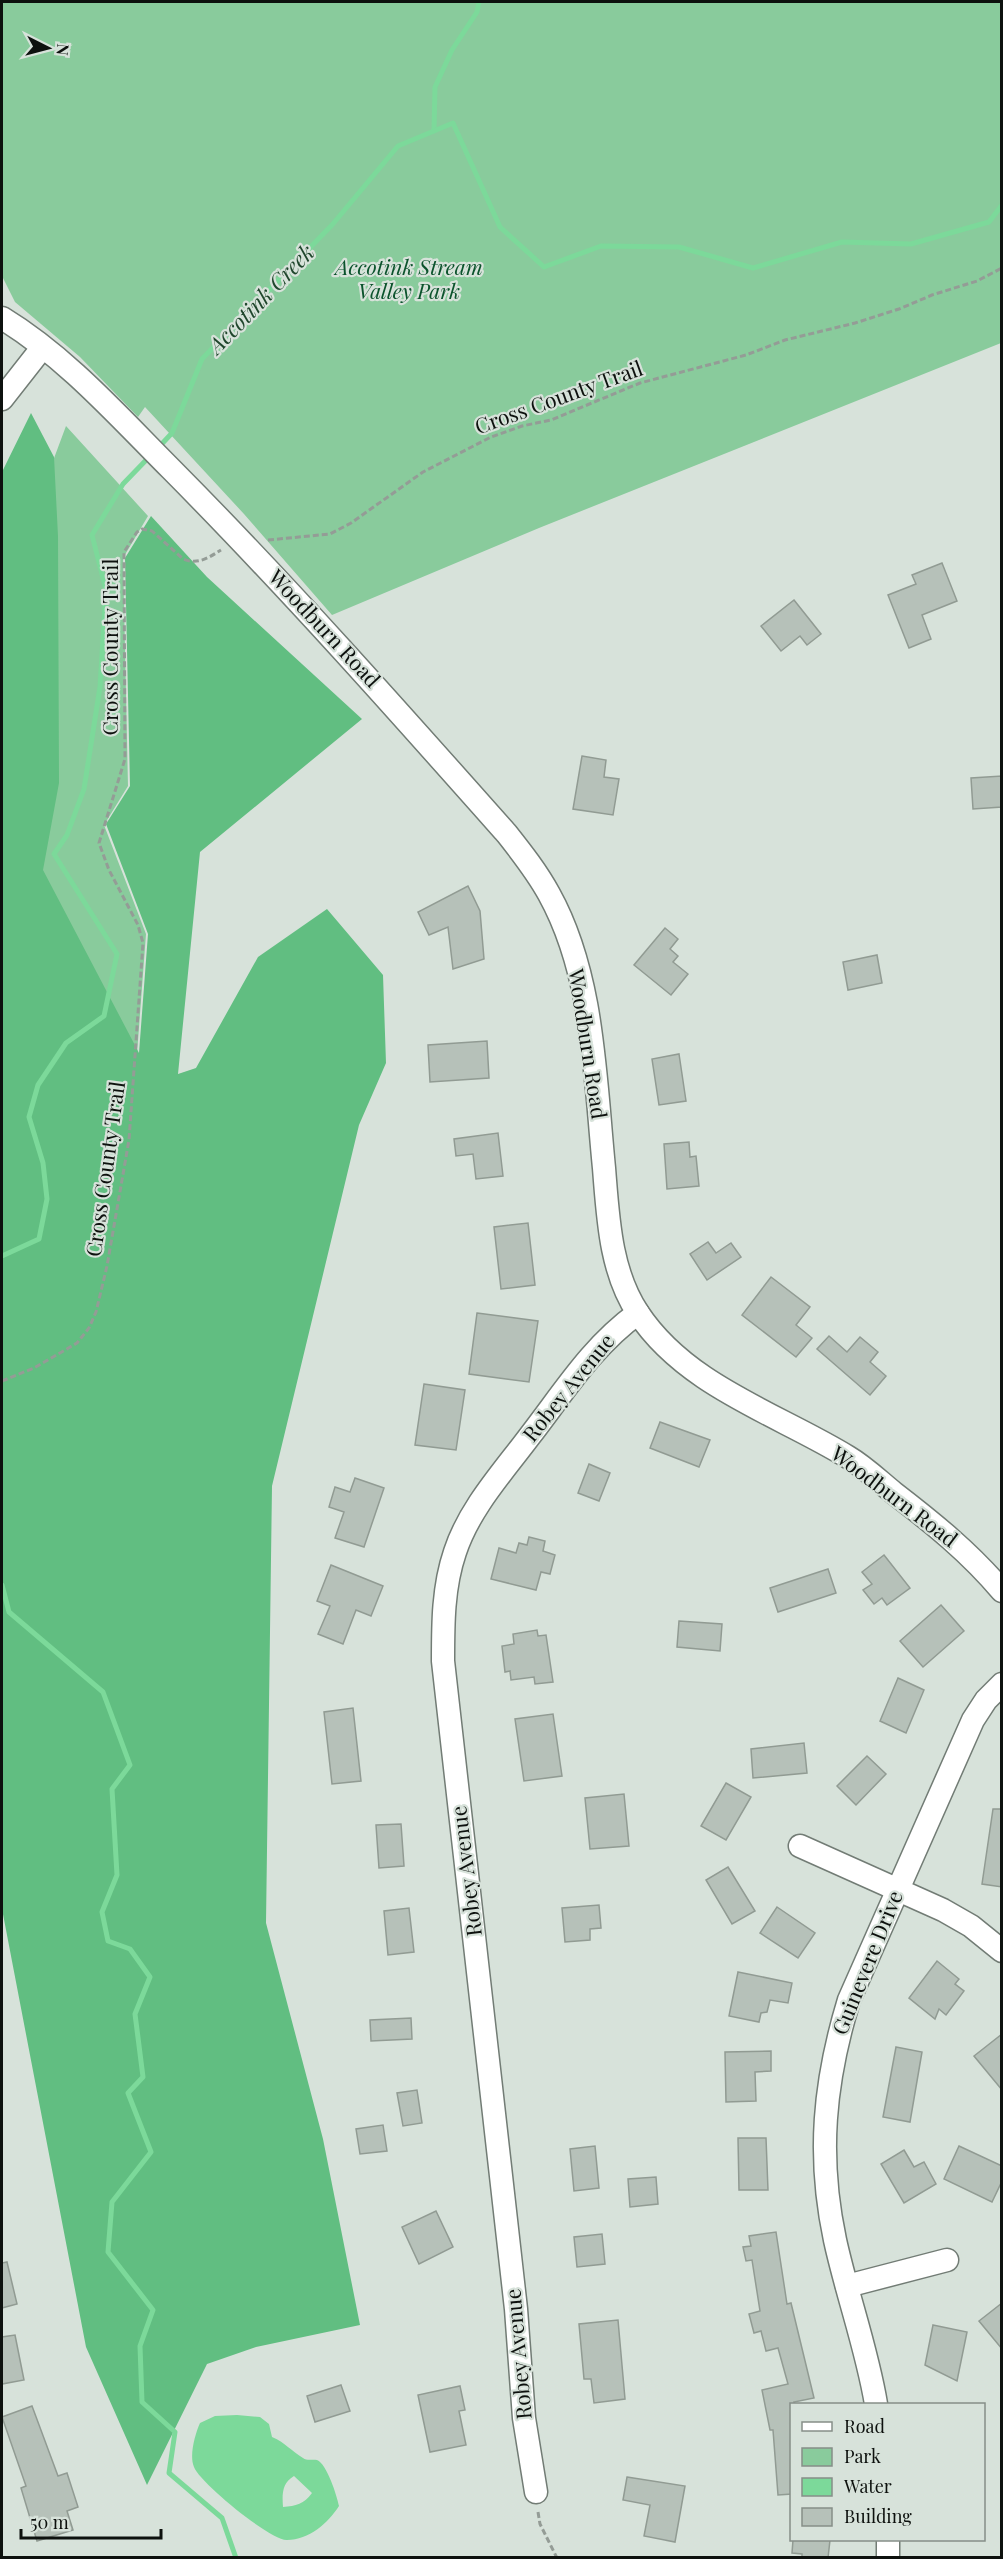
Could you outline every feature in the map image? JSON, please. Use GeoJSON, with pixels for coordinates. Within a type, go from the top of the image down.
{"type":"FeatureCollection","features":[{"type":"Feature","properties":{"kind":"street","name":"Woodburn Road"},"geometry":{"type":"LineString","coordinates":[[2,318],[79,378],[244,544],[346,651],[500,826],[532,866],[550,895],[572,951],[581,986],[593,1057],[610,1232],[619,1273],[638,1313],[652,1332],[705,1377],[849,1458],[939,1527],[1002,1591]]}},
{"type":"Feature","properties":{"kind":"street"},"geometry":{"type":"LineString","coordinates":[[2,399],[42,348]]}},
{"type":"Feature","properties":{"kind":"street","name":"Robey Avenue"},"geometry":{"type":"LineString","coordinates":[[536,2492],[524,2418],[516,2309],[443,1661],[443,1620],[447,1577],[465,1526],[487,1493],[600,1344],[638,1313]]}},
{"type":"Feature","properties":{"kind":"street","name":"Guinevere Drive"},"geometry":{"type":"LineString","coordinates":[[876,2403],[835,2240],[824,2166],[824,2121],[828,2081],[836,2042],[849,2001],[897,1890],[973,1720],[986,1700],[1002,1684]]}},
{"type":"Feature","properties":{"kind":"street"},"geometry":{"type":"LineString","coordinates":[[800,1846],[943,1910],[971,1926],[1002,1952]]}},
{"type":"Feature","properties":{"kind":"street"},"geometry":{"type":"LineString","coordinates":[[847,2286],[947,2260]]}},
{"type":"Feature","properties":{"kind":"street"},"geometry":{"type":"LineString","coordinates":[[888,2541],[888,2558]]}},
{"type":"Feature","properties":{"kind":"path","name":"Cross County Trail"},"geometry":{"type":"LineString","coordinates":[[2,1381],[61,1353],[77,1343],[88,1328],[102,1292],[129,1140],[143,943],[138,925],[109,870],[99,843],[125,759],[124,552],[137,532],[142,529],[152,531],[183,559],[189,561],[208,558],[225,547],[330,534],[351,523],[423,472],[491,437],[522,426],[551,420],[640,383],[746,355],[785,340],[855,323],[899,309],[977,281],[1002,268]]}},
{"type":"Feature","properties":{"kind":"path"},"geometry":{"type":"LineString","coordinates":[[536,2492],[540,2524],[557,2558]]}},
{"type":"Feature","properties":{"kind":"green space","name":"Accotink Stream Valley Park"},"geometry":{"type":"Polygon","coordinates":[[[2,2],[1001,2],[1001,343],[539,528],[332,615],[244,514],[145,407],[138,417],[80,357],[15,302],[2,276],[2,2]]]}},
{"type":"Feature","properties":{"kind":"green space"},"geometry":{"type":"Polygon","coordinates":[[[66,426],[148,516],[123,558],[128,786],[104,825],[146,934],[137,1054],[2,797],[2,598],[66,426]]]}},
{"type":"Feature","properties":{"kind":"shaded area"},"geometry":{"type":"Polygon","coordinates":[[[31,413],[54,457],[58,536],[59,783],[43,870],[139,1053],[148,934],[106,824],[130,786],[125,558],[151,516],[207,577],[362,719],[200,852],[178,1074],[196,1068],[258,957],[327,909],[383,975],[386,1063],[359,1125],[272,1486],[266,1923],[323,2139],[360,2325],[256,2347],[207,2364],[147,2485],[86,2347],[2,1909],[2,472],[31,413]]]}},
{"type":"Feature","properties":{"kind":"water"},"geometry":{"type":"Polygon","coordinates":[[[215,2416],[260,2417],[269,2424],[272,2437],[305,2459],[317,2460],[321,2463],[331,2481],[339,2506],[317,2529],[295,2539],[279,2538],[252,2522],[209,2485],[194,2467],[192,2451],[200,2423],[215,2416]],[[294,2476],[287,2482],[284,2489],[283,2507],[299,2504],[312,2493],[294,2476]]]}},
{"type":"Feature","properties":{"kind":"building"},"geometry":{"type":"Polygon","coordinates":[[[942,563],[957,601],[922,615],[931,639],[909,648],[888,595],[916,584],[912,575],[942,563]]]}},
{"type":"Feature","properties":{"kind":"building"},"geometry":{"type":"Polygon","coordinates":[[[794,600],[821,634],[807,645],[800,636],[781,651],[761,626],[794,600]]]}},
{"type":"Feature","properties":{"kind":"building"},"geometry":{"type":"Polygon","coordinates":[[[582,756],[606,760],[604,777],[619,779],[613,815],[573,809],[582,756]]]}},
{"type":"Feature","properties":{"kind":"building"},"geometry":{"type":"Polygon","coordinates":[[[1002,776],[1002,807],[973,809],[971,778],[1002,776]]]}},
{"type":"Feature","properties":{"kind":"building"},"geometry":{"type":"Polygon","coordinates":[[[468,886],[480,911],[484,959],[453,969],[448,927],[429,935],[418,912],[468,886]]]}},
{"type":"Feature","properties":{"kind":"building"},"geometry":{"type":"Polygon","coordinates":[[[665,928],[678,939],[670,949],[678,956],[673,962],[688,974],[671,995],[634,965],[665,928]]]}},
{"type":"Feature","properties":{"kind":"building"},"geometry":{"type":"Polygon","coordinates":[[[877,955],[882,983],[848,990],[843,962],[877,955]]]}},
{"type":"Feature","properties":{"kind":"building"},"geometry":{"type":"Polygon","coordinates":[[[487,1041],[489,1078],[430,1082],[428,1045],[487,1041]]]}},
{"type":"Feature","properties":{"kind":"building"},"geometry":{"type":"Polygon","coordinates":[[[679,1054],[686,1101],[659,1105],[652,1059],[679,1054]]]}},
{"type":"Feature","properties":{"kind":"building"},"geometry":{"type":"Polygon","coordinates":[[[498,1133],[503,1176],[476,1179],[473,1154],[456,1156],[454,1139],[498,1133]]]}},
{"type":"Feature","properties":{"kind":"building"},"geometry":{"type":"Polygon","coordinates":[[[689,1142],[690,1157],[696,1156],[699,1186],[667,1189],[664,1144],[689,1142]]]}},
{"type":"Feature","properties":{"kind":"building"},"geometry":{"type":"Polygon","coordinates":[[[528,1223],[535,1285],[501,1289],[494,1227],[528,1223]]]}},
{"type":"Feature","properties":{"kind":"building"},"geometry":{"type":"Polygon","coordinates":[[[708,1242],[716,1253],[731,1243],[741,1257],[707,1280],[690,1254],[708,1242]]]}},
{"type":"Feature","properties":{"kind":"building"},"geometry":{"type":"Polygon","coordinates":[[[771,1277],[810,1307],[796,1325],[812,1338],[796,1357],[742,1315],[771,1277]]]}},
{"type":"Feature","properties":{"kind":"building"},"geometry":{"type":"Polygon","coordinates":[[[477,1313],[538,1321],[529,1382],[469,1374],[477,1313]]]}},
{"type":"Feature","properties":{"kind":"building"},"geometry":{"type":"Polygon","coordinates":[[[829,1336],[847,1352],[860,1337],[878,1352],[870,1362],[886,1376],[870,1395],[817,1349],[829,1336]]]}},
{"type":"Feature","properties":{"kind":"building"},"geometry":{"type":"Polygon","coordinates":[[[424,1384],[465,1390],[456,1450],[415,1445],[424,1384]]]}},
{"type":"Feature","properties":{"kind":"building"},"geometry":{"type":"Polygon","coordinates":[[[660,1422],[710,1440],[699,1467],[650,1448],[660,1422]]]}},
{"type":"Feature","properties":{"kind":"building"},"geometry":{"type":"Polygon","coordinates":[[[589,1464],[610,1473],[599,1501],[578,1493],[589,1464]]]}},
{"type":"Feature","properties":{"kind":"building"},"geometry":{"type":"Polygon","coordinates":[[[355,1478],[384,1488],[364,1547],[335,1538],[344,1512],[329,1507],[335,1487],[350,1492],[355,1478]]]}},
{"type":"Feature","properties":{"kind":"building"},"geometry":{"type":"Polygon","coordinates":[[[529,1537],[545,1541],[543,1551],[555,1555],[550,1574],[541,1572],[536,1590],[491,1579],[499,1548],[516,1553],[519,1543],[527,1545],[529,1537]]]}},
{"type":"Feature","properties":{"kind":"building"},"geometry":{"type":"Polygon","coordinates":[[[884,1555],[910,1588],[887,1605],[882,1598],[874,1604],[863,1590],[872,1584],[862,1572],[884,1555]]]}},
{"type":"Feature","properties":{"kind":"building"},"geometry":{"type":"Polygon","coordinates":[[[331,1565],[383,1586],[371,1616],[356,1610],[343,1644],[318,1634],[330,1606],[317,1601],[331,1565]]]}},
{"type":"Feature","properties":{"kind":"building"},"geometry":{"type":"Polygon","coordinates":[[[828,1569],[836,1593],[778,1612],[770,1588],[828,1569]]]}},
{"type":"Feature","properties":{"kind":"building"},"geometry":{"type":"Polygon","coordinates":[[[941,1605],[964,1631],[923,1667],[900,1641],[941,1605]]]}},
{"type":"Feature","properties":{"kind":"building"},"geometry":{"type":"Polygon","coordinates":[[[679,1621],[722,1624],[720,1651],[677,1647],[679,1621]]]}},
{"type":"Feature","properties":{"kind":"building"},"geometry":{"type":"Polygon","coordinates":[[[537,1630],[538,1636],[546,1635],[553,1682],[535,1684],[534,1677],[511,1680],[510,1671],[505,1672],[502,1646],[514,1644],[513,1634],[537,1630]]]}},
{"type":"Feature","properties":{"kind":"building"},"geometry":{"type":"Polygon","coordinates":[[[898,1678],[924,1690],[906,1733],[880,1721],[898,1678]]]}},
{"type":"Feature","properties":{"kind":"building"},"geometry":{"type":"Polygon","coordinates":[[[353,1708],[361,1781],[332,1784],[324,1712],[353,1708]]]}},
{"type":"Feature","properties":{"kind":"building"},"geometry":{"type":"Polygon","coordinates":[[[553,1714],[562,1776],[524,1781],[515,1719],[553,1714]]]}},
{"type":"Feature","properties":{"kind":"building"},"geometry":{"type":"Polygon","coordinates":[[[804,1743],[807,1773],[753,1778],[751,1749],[804,1743]]]}},
{"type":"Feature","properties":{"kind":"building"},"geometry":{"type":"Polygon","coordinates":[[[867,1756],[886,1774],[856,1805],[837,1786],[867,1756]]]}},
{"type":"Feature","properties":{"kind":"building"},"geometry":{"type":"Polygon","coordinates":[[[726,1783],[751,1797],[726,1840],[701,1826],[726,1783]]]}},
{"type":"Feature","properties":{"kind":"building"},"geometry":{"type":"Polygon","coordinates":[[[624,1794],[629,1846],[590,1849],[585,1798],[624,1794]]]}},
{"type":"Feature","properties":{"kind":"building"},"geometry":{"type":"Polygon","coordinates":[[[993,1809],[1002,1809],[1002,1887],[982,1884],[993,1809]]]}},
{"type":"Feature","properties":{"kind":"building"},"geometry":{"type":"Polygon","coordinates":[[[401,1824],[404,1866],[379,1868],[376,1825],[401,1824]]]}},
{"type":"Feature","properties":{"kind":"building"},"geometry":{"type":"Polygon","coordinates":[[[728,1867],[755,1911],[732,1924],[706,1880],[728,1867]]]}},
{"type":"Feature","properties":{"kind":"building"},"geometry":{"type":"Polygon","coordinates":[[[599,1905],[601,1928],[590,1929],[590,1940],[565,1942],[562,1908],[599,1905]]]}},
{"type":"Feature","properties":{"kind":"building"},"geometry":{"type":"Polygon","coordinates":[[[777,1907],[815,1933],[798,1958],[760,1933],[777,1907]]]}},
{"type":"Feature","properties":{"kind":"building"},"geometry":{"type":"Polygon","coordinates":[[[409,1908],[414,1952],[388,1955],[384,1911],[409,1908]]]}},
{"type":"Feature","properties":{"kind":"building"},"geometry":{"type":"Polygon","coordinates":[[[937,1961],[959,1979],[955,1984],[964,1991],[946,2015],[939,2009],[935,2019],[909,1998],[937,1961]]]}},
{"type":"Feature","properties":{"kind":"building"},"geometry":{"type":"Polygon","coordinates":[[[738,1972],[792,1983],[788,2003],[770,2000],[767,2012],[761,2013],[759,2022],[729,2016],[738,1972]]]}},
{"type":"Feature","properties":{"kind":"building"},"geometry":{"type":"Polygon","coordinates":[[[411,2018],[412,2039],[371,2041],[370,2020],[411,2018]]]}},
{"type":"Feature","properties":{"kind":"building"},"geometry":{"type":"Polygon","coordinates":[[[1002,2034],[1002,2090],[974,2056],[1002,2034]]]}},
{"type":"Feature","properties":{"kind":"building"},"geometry":{"type":"Polygon","coordinates":[[[896,2047],[922,2052],[910,2122],[883,2117],[896,2047]]]}},
{"type":"Feature","properties":{"kind":"building"},"geometry":{"type":"Polygon","coordinates":[[[771,2051],[771,2071],[755,2072],[756,2101],[726,2102],[725,2052],[771,2051]]]}},
{"type":"Feature","properties":{"kind":"building"},"geometry":{"type":"Polygon","coordinates":[[[417,2090],[422,2123],[403,2126],[397,2093],[417,2090]]]}},
{"type":"Feature","properties":{"kind":"building"},"geometry":{"type":"Polygon","coordinates":[[[383,2125],[387,2151],[360,2154],[356,2129],[383,2125]]]}},
{"type":"Feature","properties":{"kind":"building"},"geometry":{"type":"Polygon","coordinates":[[[738,2138],[766,2138],[768,2190],[739,2190],[738,2138]]]}},
{"type":"Feature","properties":{"kind":"building"},"geometry":{"type":"Polygon","coordinates":[[[595,2146],[599,2188],[574,2191],[570,2149],[595,2146]]]}},
{"type":"Feature","properties":{"kind":"building"},"geometry":{"type":"Polygon","coordinates":[[[959,2146],[1002,2166],[1002,2181],[992,2202],[944,2179],[959,2146]]]}},
{"type":"Feature","properties":{"kind":"building"},"geometry":{"type":"Polygon","coordinates":[[[904,2150],[914,2167],[924,2162],[936,2184],[904,2203],[881,2164],[904,2150]]]}},
{"type":"Feature","properties":{"kind":"building"},"geometry":{"type":"Polygon","coordinates":[[[656,2177],[658,2204],[630,2207],[628,2179],[656,2177]]]}},
{"type":"Feature","properties":{"kind":"building"},"geometry":{"type":"Polygon","coordinates":[[[436,2211],[453,2247],[419,2264],[402,2227],[436,2211]]]}},
{"type":"Feature","properties":{"kind":"building"},"geometry":{"type":"Polygon","coordinates":[[[776,2232],[787,2304],[791,2303],[814,2398],[790,2403],[790,2494],[778,2495],[773,2430],[770,2430],[762,2390],[788,2384],[778,2348],[766,2351],[761,2331],[754,2333],[749,2314],[760,2311],[752,2260],[746,2261],[743,2247],[751,2246],[749,2236],[776,2232]]]}},
{"type":"Feature","properties":{"kind":"building"},"geometry":{"type":"Polygon","coordinates":[[[602,2234],[605,2264],[577,2267],[574,2237],[602,2234]]]}},
{"type":"Feature","properties":{"kind":"building"},"geometry":{"type":"Polygon","coordinates":[[[7,2262],[17,2304],[2,2308],[2,2263],[7,2262]]]}},
{"type":"Feature","properties":{"kind":"building"},"geometry":{"type":"Polygon","coordinates":[[[1002,2303],[1002,2349],[979,2321],[1002,2303]]]}},
{"type":"Feature","properties":{"kind":"building"},"geometry":{"type":"Polygon","coordinates":[[[618,2320],[625,2399],[594,2403],[591,2379],[584,2379],[579,2324],[618,2320]]]}},
{"type":"Feature","properties":{"kind":"building"},"geometry":{"type":"Polygon","coordinates":[[[933,2325],[967,2332],[957,2381],[925,2365],[933,2325]]]}},
{"type":"Feature","properties":{"kind":"building"},"geometry":{"type":"Polygon","coordinates":[[[15,2335],[24,2380],[2,2384],[2,2337],[15,2335]]]}},
{"type":"Feature","properties":{"kind":"building"},"geometry":{"type":"Polygon","coordinates":[[[341,2385],[350,2411],[315,2422],[307,2396],[341,2385]]]}},
{"type":"Feature","properties":{"kind":"building"},"geometry":{"type":"Polygon","coordinates":[[[460,2386],[465,2410],[459,2411],[466,2445],[430,2452],[418,2395],[460,2386]]]}},
{"type":"Feature","properties":{"kind":"building"},"geometry":{"type":"Polygon","coordinates":[[[32,2406],[58,2476],[67,2473],[78,2507],[67,2511],[73,2530],[37,2541],[21,2488],[26,2486],[2,2417],[32,2406]]]}},
{"type":"Feature","properties":{"kind":"building"},"geometry":{"type":"Polygon","coordinates":[[[627,2477],[685,2486],[675,2542],[644,2536],[650,2505],[623,2500],[627,2477]]]}},
{"type":"Feature","properties":{"kind":"building"},"geometry":{"type":"Polygon","coordinates":[[[793,2541],[830,2541],[828,2558],[802,2558],[802,2554],[792,2553],[793,2541]]]}},
{"type":"Feature","properties":{"kind":"waterway"},"geometry":{"type":"LineString","coordinates":[[434,131],[435,87],[452,50],[477,12],[479,2]]}},
{"type":"Feature","properties":{"kind":"waterway","name":"Accotink Creek"},"geometry":{"type":"LineString","coordinates":[[158,448],[172,433],[202,359],[332,225],[398,146],[453,123],[500,227],[544,267],[601,246],[679,247],[753,268],[842,242],[911,244],[989,222],[1002,205]]}},
{"type":"Feature","properties":{"kind":"waterway","name":"Accotink Creek"},"geometry":{"type":"LineString","coordinates":[[2,1256],[39,1239],[47,1199],[43,1163],[29,1117],[38,1085],[66,1043],[104,1016],[117,954],[54,854],[67,835],[84,789],[100,687],[106,590],[92,535],[123,484],[151,455]]}},
{"type":"Feature","properties":{"kind":"waterway"},"geometry":{"type":"LineString","coordinates":[[2,1585],[9,1612],[103,1692],[130,1765],[112,1789],[117,1875],[102,1912],[108,1941],[130,1949],[150,1977],[135,2014],[143,2077],[128,2093],[151,2152],[112,2202],[108,2252],[153,2310],[140,2346],[142,2402],[175,2432],[169,2473],[222,2518],[236,2558]]}}]}
